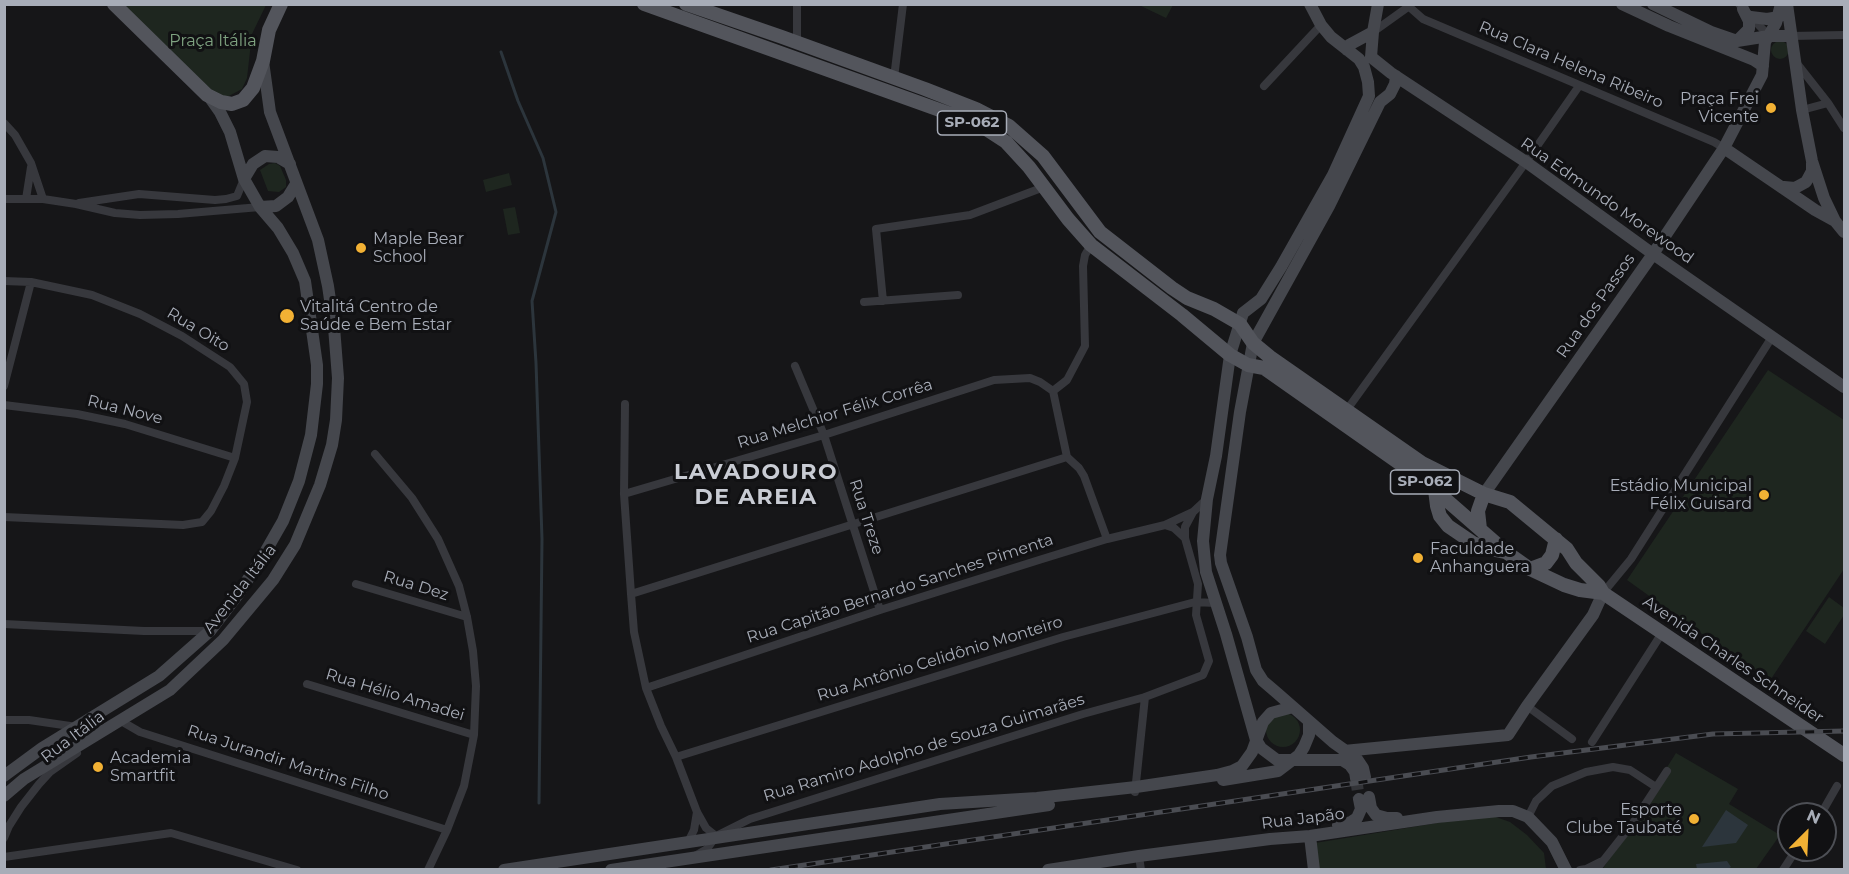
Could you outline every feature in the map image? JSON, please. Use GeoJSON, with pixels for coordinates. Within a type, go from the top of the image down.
{"type":"FeatureCollection","features":[{"type":"Feature","properties":{"kind":"main road"},"geometry":{"type":"LineString","coordinates":[[114,4],[207,95],[221,102],[232,104],[243,100],[253,88],[263,61],[269,30],[281,4]]}},
{"type":"Feature","properties":{"kind":"main road","name":"Avenida Charles Schneider"},"geometry":{"type":"LineString","coordinates":[[644,4],[960,117],[986,129],[1006,142],[1029,167],[1090,244],[1230,355],[1248,365],[1264,368],[1402,465],[1435,490],[1506,552],[1530,569],[1564,585],[1603,593]]}},
{"type":"Feature","properties":{"kind":"main road","name":"Avenida Charles Schneider"},"geometry":{"type":"LineString","coordinates":[[686,4],[894,78],[976,109],[1009,126],[1043,156],[1100,232],[1187,298],[1242,318],[1253,343],[1273,360],[1422,463],[1484,494],[1510,502],[1567,549],[1576,563],[1603,593],[1845,755]]}},
{"type":"Feature","properties":{"kind":"main road"},"geometry":{"type":"LineString","coordinates":[[1202,332],[1201,328],[1205,319],[1214,309]]}},
{"type":"Feature","properties":{"kind":"main road","name":"SP-062"},"geometry":{"type":"LineString","coordinates":[[1435,490],[1440,516],[1448,526],[1473,543],[1506,552]]}},
{"type":"Feature","properties":{"kind":"main road","name":"SP-062"},"geometry":{"type":"LineString","coordinates":[[1480,529],[1478,512],[1484,494]]}},
{"type":"Feature","properties":{"kind":"main road"},"geometry":{"type":"LineString","coordinates":[[1530,569],[1546,563],[1552,555],[1556,539]]}},
{"type":"Feature","properties":{"kind":"street"},"geometry":{"type":"LineString","coordinates":[[797,4],[797,42]]}},
{"type":"Feature","properties":{"kind":"street"},"geometry":{"type":"LineString","coordinates":[[894,78],[903,4]]}},
{"type":"Feature","properties":{"kind":"street"},"geometry":{"type":"LineString","coordinates":[[1310,4],[1321,25],[1331,37],[1359,59],[1364,67],[1369,96]]}},
{"type":"Feature","properties":{"kind":"street"},"geometry":{"type":"LineString","coordinates":[[1372,32],[1378,4]]}},
{"type":"Feature","properties":{"kind":"street"},"geometry":{"type":"LineString","coordinates":[[1622,4],[1669,26],[1755,60],[1763,66]]}},
{"type":"Feature","properties":{"kind":"street"},"geometry":{"type":"LineString","coordinates":[[1653,4],[1711,32],[1737,40],[1769,36],[1845,35]]}},
{"type":"Feature","properties":{"kind":"street"},"geometry":{"type":"LineString","coordinates":[[1787,4],[1802,111],[1812,161],[1824,198],[1835,221],[1845,232]]}},
{"type":"Feature","properties":{"kind":"street"},"geometry":{"type":"LineString","coordinates":[[1347,50],[1349,45],[1372,32],[1408,5]]}},
{"type":"Feature","properties":{"kind":"street","name":"Rua Clara Helena Ribeiro"},"geometry":{"type":"LineString","coordinates":[[1408,5],[1423,19],[1724,148]]}},
{"type":"Feature","properties":{"kind":"street"},"geometry":{"type":"LineString","coordinates":[[1737,40],[1749,29],[1749,21],[1744,10]]}},
{"type":"Feature","properties":{"kind":"street"},"geometry":{"type":"LineString","coordinates":[[1744,10],[1767,19],[1780,11]]}},
{"type":"Feature","properties":{"kind":"street"},"geometry":{"type":"LineString","coordinates":[[1744,10],[1769,36]]}},
{"type":"Feature","properties":{"kind":"street","name":"Rua dos Passos"},"geometry":{"type":"LineString","coordinates":[[1484,494],[1653,254],[1724,148],[1762,75],[1765,42],[1780,11]]}},
{"type":"Feature","properties":{"kind":"street"},"geometry":{"type":"LineString","coordinates":[[1264,86],[1321,25]]}},
{"type":"Feature","properties":{"kind":"street","name":"Rua Edmundo Morewood"},"geometry":{"type":"LineString","coordinates":[[1372,32],[1371,57],[1393,75],[1526,162],[1653,254],[1845,387]]}},
{"type":"Feature","properties":{"kind":"street"},"geometry":{"type":"LineString","coordinates":[[1794,60],[1845,128]]}},
{"type":"Feature","properties":{"kind":"street","name":"Avenida Itália"},"geometry":{"type":"LineString","coordinates":[[4,796],[24,779],[170,690],[223,640],[273,580],[295,545],[320,485],[332,445],[338,378],[328,286],[318,240],[270,112],[263,61]]}},
{"type":"Feature","properties":{"kind":"street"},"geometry":{"type":"LineString","coordinates":[[1381,75],[1393,75],[1395,84],[1390,94],[1380,102],[1329,206],[1253,343],[1232,466],[1220,555],[1256,670],[1263,681],[1344,751],[1357,759],[1361,778],[1350,765],[1342,760],[1277,760],[1261,748],[1256,740],[1206,572],[1203,541],[1207,499],[1216,456],[1230,355],[1242,318],[1261,299],[1333,175],[1376,78],[1381,75]]}},
{"type":"Feature","properties":{"kind":"street"},"geometry":{"type":"LineString","coordinates":[[1346,411],[1579,86]]}},
{"type":"Feature","properties":{"kind":"street"},"geometry":{"type":"LineString","coordinates":[[207,95],[220,112],[230,132],[244,179],[260,207]]}},
{"type":"Feature","properties":{"kind":"street"},"geometry":{"type":"LineString","coordinates":[[1802,111],[1828,103]]}},
{"type":"Feature","properties":{"kind":"street"},"geometry":{"type":"LineString","coordinates":[[4,123],[15,135],[31,163],[43,199]]}},
{"type":"Feature","properties":{"kind":"street"},"geometry":{"type":"LineString","coordinates":[[1724,148],[1835,221]]}},
{"type":"Feature","properties":{"kind":"street"},"geometry":{"type":"LineString","coordinates":[[76,204],[139,194],[226,199],[237,196],[253,164],[265,156],[278,157],[290,164]]}},
{"type":"Feature","properties":{"kind":"street"},"geometry":{"type":"LineString","coordinates":[[1784,187],[1795,188],[1806,182],[1812,171],[1812,161]]}},
{"type":"Feature","properties":{"kind":"street"},"geometry":{"type":"LineString","coordinates":[[26,199],[31,163]]}},
{"type":"Feature","properties":{"kind":"street"},"geometry":{"type":"LineString","coordinates":[[4,199],[43,199],[115,213],[178,214],[276,206],[288,197],[296,184]]}},
{"type":"Feature","properties":{"kind":"street"},"geometry":{"type":"LineString","coordinates":[[884,301],[876,229],[970,215],[1044,187]]}},
{"type":"Feature","properties":{"kind":"street","name":"Avenida Itália"},"geometry":{"type":"LineString","coordinates":[[5,774],[42,748],[78,728],[159,676],[210,631],[239,593],[283,521],[299,481],[311,435],[316,398],[317,365],[305,281],[293,253],[278,228],[260,207]]}},
{"type":"Feature","properties":{"kind":"street"},"geometry":{"type":"LineString","coordinates":[[1090,244],[1083,266],[1085,346],[1067,380],[1053,391],[1067,457],[1084,476],[1107,539]]}},
{"type":"Feature","properties":{"kind":"street","name":"Rua Oito"},"geometry":{"type":"LineString","coordinates":[[4,281],[31,282],[92,295],[140,314],[182,336],[230,367],[244,384],[247,402],[235,458],[210,511],[202,522],[193,525],[4,517]]}},
{"type":"Feature","properties":{"kind":"street"},"geometry":{"type":"LineString","coordinates":[[4,386],[31,282]]}},
{"type":"Feature","properties":{"kind":"street"},"geometry":{"type":"LineString","coordinates":[[864,302],[958,295]]}},
{"type":"Feature","properties":{"kind":"street"},"geometry":{"type":"LineString","coordinates":[[1344,751],[1504,737],[1510,732],[1593,615],[1603,593],[1631,559],[1772,337]]}},
{"type":"Feature","properties":{"kind":"street","name":"Rua Treze"},"geometry":{"type":"LineString","coordinates":[[795,366],[824,435],[880,610]]}},
{"type":"Feature","properties":{"kind":"street","name":"Rua Melchior Félix Corrêa"},"geometry":{"type":"LineString","coordinates":[[624,494],[824,435],[994,380],[1030,378],[1053,391]]}},
{"type":"Feature","properties":{"kind":"street"},"geometry":{"type":"LineString","coordinates":[[625,404],[624,494],[634,632],[646,688],[661,726],[676,757],[697,812],[706,828],[716,836]]}},
{"type":"Feature","properties":{"kind":"street","name":"Rua Nove"},"geometry":{"type":"LineString","coordinates":[[4,405],[77,414],[125,424],[235,458]]}},
{"type":"Feature","properties":{"kind":"street"},"geometry":{"type":"LineString","coordinates":[[375,454],[412,498],[438,539],[459,586],[467,617],[476,686],[474,735],[464,786],[428,870]]}},
{"type":"Feature","properties":{"kind":"street"},"geometry":{"type":"LineString","coordinates":[[1216,456],[1221,466],[1232,466]]}},
{"type":"Feature","properties":{"kind":"street"},"geometry":{"type":"LineString","coordinates":[[631,594],[1067,457]]}},
{"type":"Feature","properties":{"kind":"street"},"geometry":{"type":"LineString","coordinates":[[1207,499],[1216,498],[1226,506]]}},
{"type":"Feature","properties":{"kind":"street","name":"Rua Capitão Bernardo Sanches Pimenta"},"geometry":{"type":"LineString","coordinates":[[646,688],[880,610],[1107,539],[1165,525],[1193,512],[1207,499]]}},
{"type":"Feature","properties":{"kind":"street"},"geometry":{"type":"LineString","coordinates":[[1185,537],[1185,527],[1193,512]]}},
{"type":"Feature","properties":{"kind":"street"},"geometry":{"type":"LineString","coordinates":[[1165,525],[1174,528],[1185,537]]}},
{"type":"Feature","properties":{"kind":"street","name":"Rua Ramiro Adolpho de Souza Guimarães"},"geometry":{"type":"LineString","coordinates":[[694,856],[707,849],[716,836],[750,819],[1083,714],[1144,697],[1203,675],[1209,661],[1196,615],[1198,584],[1185,537]]}},
{"type":"Feature","properties":{"kind":"street","name":"Rua Dez"},"geometry":{"type":"LineString","coordinates":[[356,584],[467,617]]}},
{"type":"Feature","properties":{"kind":"street","name":"Rua Antônio Celidônio Monteiro"},"geometry":{"type":"LineString","coordinates":[[676,757],[1062,637],[1196,602],[1215,603]]}},
{"type":"Feature","properties":{"kind":"street"},"geometry":{"type":"LineString","coordinates":[[4,624],[144,631],[210,631]]}},
{"type":"Feature","properties":{"kind":"street"},"geometry":{"type":"LineString","coordinates":[[1592,742],[1662,633]]}},
{"type":"Feature","properties":{"kind":"street","name":"Rua Hélio Amadei"},"geometry":{"type":"LineString","coordinates":[[307,684],[474,735]]}},
{"type":"Feature","properties":{"kind":"street"},"geometry":{"type":"LineString","coordinates":[[1136,790],[1144,697]]}},
{"type":"Feature","properties":{"kind":"street"},"geometry":{"type":"LineString","coordinates":[[1527,706],[1572,739]]}},
{"type":"Feature","properties":{"kind":"street"},"geometry":{"type":"LineString","coordinates":[[504,870],[689,840],[940,804],[1136,790],[1217,775],[1242,766],[1252,753],[1263,722],[1271,713],[1293,707]]}},
{"type":"Feature","properties":{"kind":"street"},"geometry":{"type":"LineString","coordinates":[[4,720],[29,720],[78,728]]}},
{"type":"Feature","properties":{"kind":"street","name":"Rua Jurandir Martins Filho"},"geometry":{"type":"LineString","coordinates":[[121,721],[140,732],[447,830]]}},
{"type":"Feature","properties":{"kind":"street","name":"Rua Itália"},"geometry":{"type":"LineString","coordinates":[[4,838],[21,807],[50,772],[121,721]]}},
{"type":"Feature","properties":{"kind":"street"},"geometry":{"type":"LineString","coordinates":[[611,870],[1136,790],[1278,771],[1299,755],[1307,742],[1309,721]]}},
{"type":"Feature","properties":{"kind":"street"},"geometry":{"type":"LineString","coordinates":[[1569,869],[1552,842],[1528,817],[1536,801],[1552,786],[1586,772],[1613,767],[1630,770],[1656,787]]}},
{"type":"Feature","properties":{"kind":"street"},"geometry":{"type":"LineString","coordinates":[[1596,870],[1632,823],[1667,771]]}},
{"type":"Feature","properties":{"kind":"street"},"geometry":{"type":"LineString","coordinates":[[1828,802],[1837,786]]}},
{"type":"Feature","properties":{"kind":"street"},"geometry":{"type":"LineString","coordinates":[[1270,839],[1351,822],[1358,818],[1364,798],[1376,815],[1387,818],[1437,817]]}},
{"type":"Feature","properties":{"kind":"street","name":"Rua Japão"},"geometry":{"type":"LineString","coordinates":[[1048,870],[1437,817],[1499,811],[1513,812],[1528,817]]}},
{"type":"Feature","properties":{"kind":"street"},"geometry":{"type":"LineString","coordinates":[[689,840],[694,830],[697,812]]}},
{"type":"Feature","properties":{"kind":"street"},"geometry":{"type":"LineString","coordinates":[[4,857],[171,833],[297,870]]}},
{"type":"Feature","properties":{"kind":"street"},"geometry":{"type":"LineString","coordinates":[[1310,836],[1314,870]]}},
{"type":"Feature","properties":{"kind":"street"},"geometry":{"type":"LineString","coordinates":[[1138,856],[1141,870]]}},
{"type":"Feature","properties":{"kind":"street"},"geometry":{"type":"LineString","coordinates":[[1580,870],[1603,860]]}},
{"type":"Feature","properties":{"kind":"green space","name":"Praça Itália"},"geometry":{"type":"Polygon","coordinates":[[[124,5],[266,5],[252,34],[247,78],[242,89],[227,97],[208,91],[124,5]]]}},
{"type":"Feature","properties":{"kind":"green space"},"geometry":{"type":"Polygon","coordinates":[[[1139,5],[1173,5],[1166,18],[1139,5]]]}},
{"type":"Feature","properties":{"kind":"green space"},"geometry":{"type":"Polygon","coordinates":[[[1780,41],[1786,44],[1789,50],[1786,56],[1780,59],[1774,56],[1771,50],[1774,44],[1780,41]]]}},
{"type":"Feature","properties":{"kind":"green space"},"geometry":{"type":"Polygon","coordinates":[[[275,163],[280,166],[286,180],[286,187],[279,192],[268,191],[260,170],[275,163]]]}},
{"type":"Feature","properties":{"kind":"green space"},"geometry":{"type":"Polygon","coordinates":[[[509,173],[512,185],[486,192],[483,180],[509,173]]]}},
{"type":"Feature","properties":{"kind":"green space"},"geometry":{"type":"Polygon","coordinates":[[[515,207],[520,233],[508,235],[503,209],[515,207]]]}},
{"type":"Feature","properties":{"kind":"green space","name":"Estádio Municipal Félix Guisard"},"geometry":{"type":"Polygon","coordinates":[[[1768,370],[1844,420],[1844,569],[1769,682],[1627,580],[1768,370]]]}},
{"type":"Feature","properties":{"kind":"green space"},"geometry":{"type":"Polygon","coordinates":[[[1829,597],[1844,608],[1844,615],[1825,644],[1806,631],[1829,597]]]}},
{"type":"Feature","properties":{"kind":"green space"},"geometry":{"type":"Polygon","coordinates":[[[1283,713],[1295,718],[1300,730],[1295,742],[1283,747],[1271,742],[1266,730],[1271,718],[1283,713]]]}},
{"type":"Feature","properties":{"kind":"green space","name":"Esporte Clube Taubaté"},"geometry":{"type":"Polygon","coordinates":[[[1676,753],[1738,789],[1729,804],[1777,833],[1777,839],[1756,869],[1602,870],[1676,753]]]}},
{"type":"Feature","properties":{"kind":"green space"},"geometry":{"type":"Polygon","coordinates":[[[1493,816],[1510,822],[1527,835],[1544,853],[1546,869],[1318,869],[1315,843],[1474,817],[1493,816]]]}},
{"type":"Feature","properties":{"kind":"shaded area"},"geometry":{"type":"Polygon","coordinates":[[[1726,810],[1748,825],[1736,843],[1702,847],[1726,810]]]}},
{"type":"Feature","properties":{"kind":"shaded area"},"geometry":{"type":"Polygon","coordinates":[[[1727,861],[1731,867],[1728,869],[1697,869],[1696,864],[1727,861]]]}},
{"type":"Feature","properties":{"kind":"waterway"},"geometry":{"type":"LineString","coordinates":[[501,52],[518,101],[543,158],[556,212],[532,301],[542,539],[539,803]]}},
{"type":"Feature","properties":{"kind":"tunnel"},"geometry":{"type":"LineString","coordinates":[[1356,778],[1359,799]]}},
{"type":"Feature","properties":{"kind":"railway"},"geometry":{"type":"LineString","coordinates":[[771,870],[1531,757],[1713,734],[1844,731]]}},
{"type":"Feature","properties":{"kind":"place","name":"Praça Frei Vicente"},"geometry":{"type":"Point","coordinates":[1771,108]}},
{"type":"Feature","properties":{"kind":"place","name":"Maple Bear School"},"geometry":{"type":"Point","coordinates":[361,248]}},
{"type":"Feature","properties":{"kind":"place","name":"Vitalitá Centro de Saúde e Bem Estar"},"geometry":{"type":"Point","coordinates":[287,316]}},
{"type":"Feature","properties":{"kind":"place","name":"Estádio Municipal Félix Guisard"},"geometry":{"type":"Point","coordinates":[1764,495]}},
{"type":"Feature","properties":{"kind":"place","name":"Faculdade Anhanguera"},"geometry":{"type":"Point","coordinates":[1418,558]}},
{"type":"Feature","properties":{"kind":"place","name":"Academia Smartfit"},"geometry":{"type":"Point","coordinates":[98,767]}},
{"type":"Feature","properties":{"kind":"place","name":"Esporte Clube Taubaté"},"geometry":{"type":"Point","coordinates":[1694,819]}},
{"type":"Feature","properties":{"kind":"district","name":"LAVADOURO DE AREIA"},"geometry":{"type":"Point","coordinates":[756,486]}}]}
